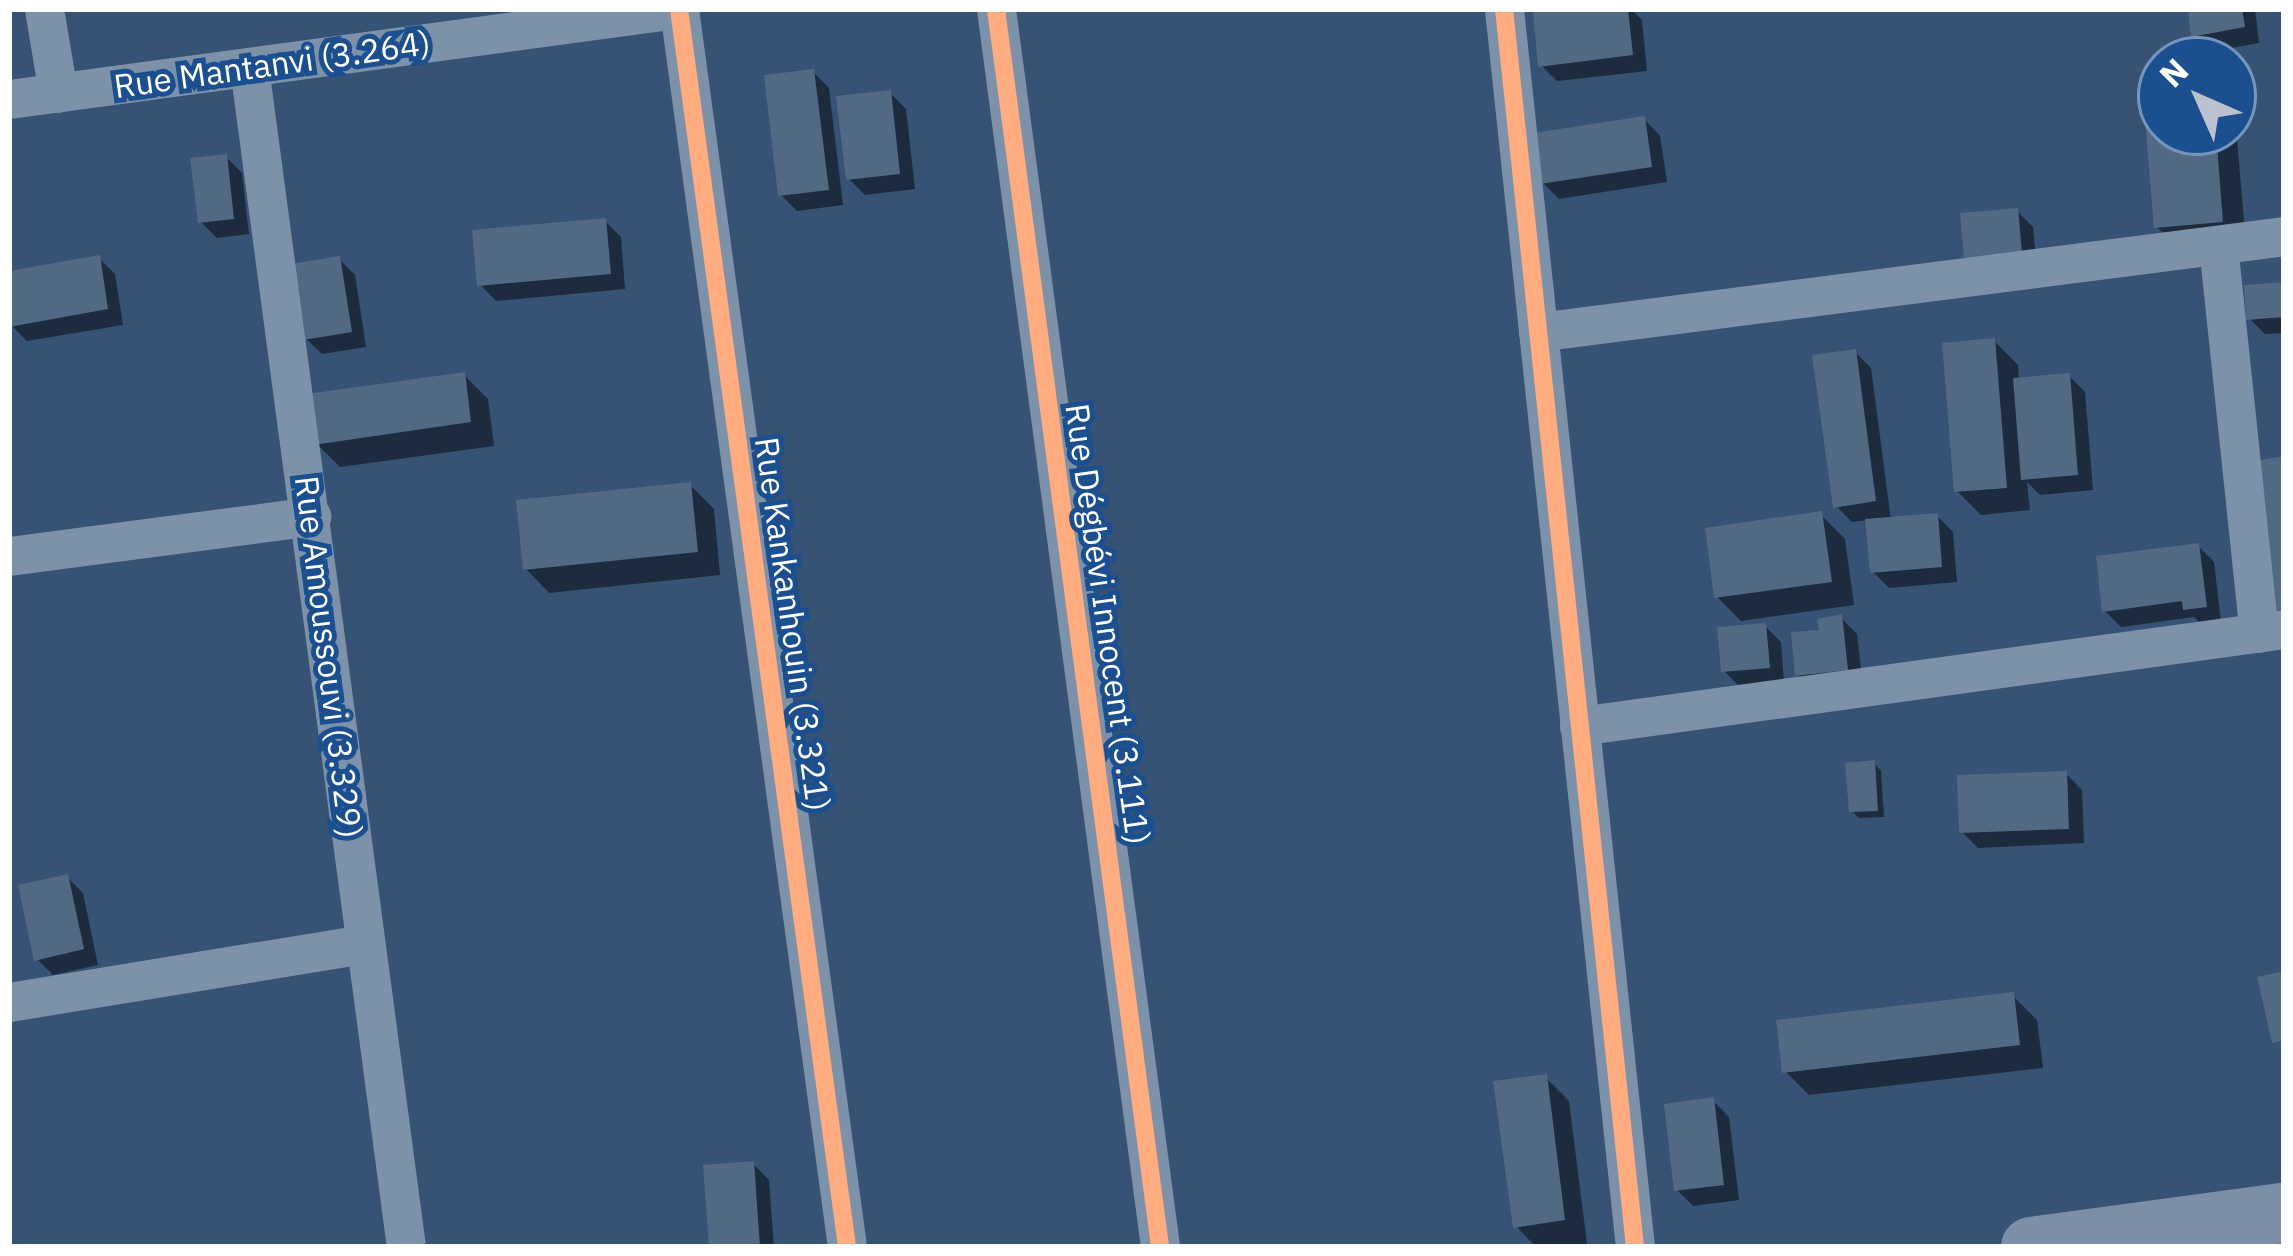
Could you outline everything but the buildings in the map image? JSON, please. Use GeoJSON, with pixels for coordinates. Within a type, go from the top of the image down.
{"type":"FeatureCollection","features":[{"type":"Feature","properties":{"kind":"main road"},"geometry":{"type":"LineString","coordinates":[[2031,1247],[2284,1213]]}},
{"type":"Feature","properties":{"kind":"main road"},"geometry":{"type":"LineString","coordinates":[[2254,1247],[2284,1243]]}},
{"type":"Feature","properties":{"kind":"street"},"geometry":{"type":"LineString","coordinates":[[44,9],[58,93]]}},
{"type":"Feature","properties":{"kind":"street","name":"Rue Mantanvi (3.264)"},"geometry":{"type":"LineString","coordinates":[[9,99],[249,67],[453,24],[678,9]]}},
{"type":"Feature","properties":{"kind":"street","name":"Rue Kankanhouin (3.321)"},"geometry":{"type":"LineString","coordinates":[[678,9],[847,1247]]}},
{"type":"Feature","properties":{"kind":"street","name":"Rue Dégbévi Innocent (3.111)"},"geometry":{"type":"LineString","coordinates":[[996,9],[1160,1247]]}},
{"type":"Feature","properties":{"kind":"street"},"geometry":{"type":"LineString","coordinates":[[1504,9],[1635,1247]]}},
{"type":"Feature","properties":{"kind":"street","name":"Rue Amoussouvi (3.329)"},"geometry":{"type":"LineString","coordinates":[[249,67],[406,1247]]}},
{"type":"Feature","properties":{"kind":"street"},"geometry":{"type":"LineString","coordinates":[[1538,332],[2284,236]]}},
{"type":"Feature","properties":{"kind":"street"},"geometry":{"type":"LineString","coordinates":[[1579,726],[2271,631],[2218,244]]}},
{"type":"Feature","properties":{"kind":"street"},"geometry":{"type":"LineString","coordinates":[[9,556],[311,516]]}},
{"type":"Feature","properties":{"kind":"street"},"geometry":{"type":"LineString","coordinates":[[9,1002],[365,944]]}},
{"type":"Feature","properties":{"kind":"cycle path"},"geometry":{"type":"LineString","coordinates":[[679,9],[847,1247]]}},
{"type":"Feature","properties":{"kind":"cycle path"},"geometry":{"type":"LineString","coordinates":[[996,9],[1160,1247]]}},
{"type":"Feature","properties":{"kind":"cycle path"},"geometry":{"type":"LineString","coordinates":[[1504,9],[1635,1247]]}}]}
